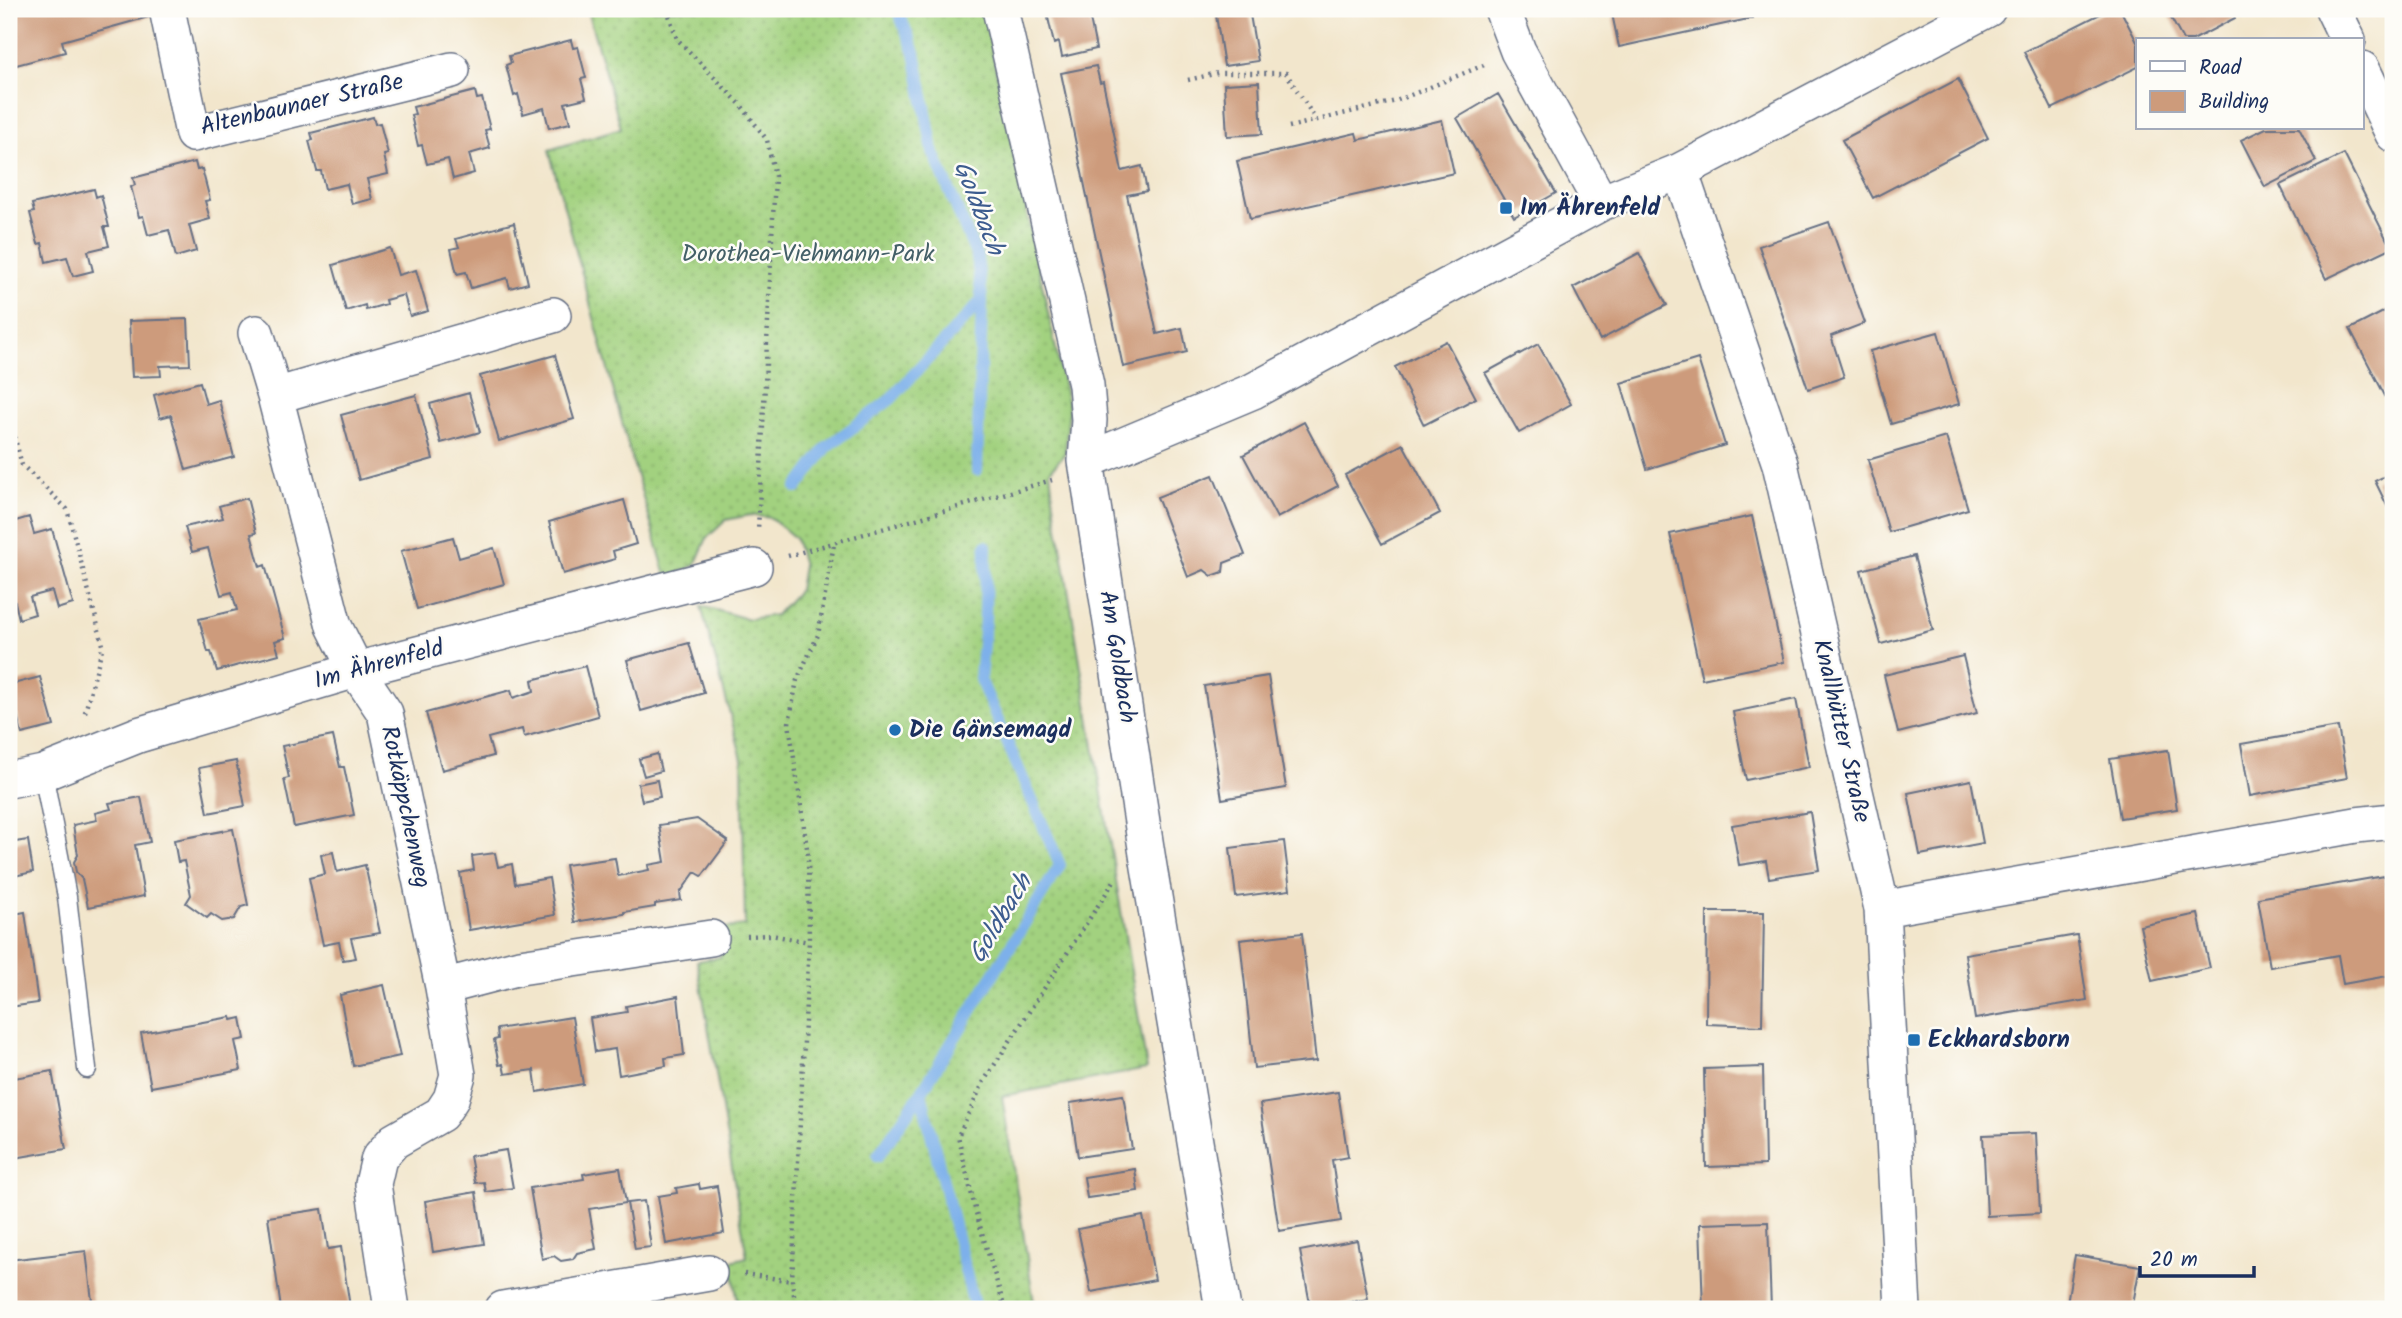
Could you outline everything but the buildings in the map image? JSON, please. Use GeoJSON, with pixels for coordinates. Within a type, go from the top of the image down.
{"type":"FeatureCollection","features":[{"type":"Feature","properties":{"kind":"street","name":"Altenbaunaer Straße"},"geometry":{"type":"LineString","coordinates":[[167,9],[193,134],[452,70]]}},
{"type":"Feature","properties":{"kind":"street","name":"Am Goldbach"},"geometry":{"type":"LineString","coordinates":[[1000,9],[1086,385],[1089,421],[1086,461],[1149,867],[1223,1309]]}},
{"type":"Feature","properties":{"kind":"street"},"geometry":{"type":"LineString","coordinates":[[1502,9],[1518,51],[1601,203]]}},
{"type":"Feature","properties":{"kind":"street"},"geometry":{"type":"LineString","coordinates":[[1086,461],[1253,391],[1601,203],[1679,171],[1988,9]]}},
{"type":"Feature","properties":{"kind":"street"},"geometry":{"type":"LineString","coordinates":[[2333,9],[2347,38]]}},
{"type":"Feature","properties":{"kind":"street"},"geometry":{"type":"LineString","coordinates":[[2364,73],[2393,134]]}},
{"type":"Feature","properties":{"kind":"street","name":"Knallhütter Straße"},"geometry":{"type":"LineString","coordinates":[[1679,171],[1780,464],[1882,909],[1903,1309]]}},
{"type":"Feature","properties":{"kind":"street"},"geometry":{"type":"LineString","coordinates":[[275,396],[553,315]]}},
{"type":"Feature","properties":{"kind":"street","name":"Rotkäppchenweg"},"geometry":{"type":"LineString","coordinates":[[256,333],[275,396],[334,626],[356,670],[385,713],[443,987],[458,1075],[451,1099],[441,1114],[394,1140],[379,1158],[373,1184],[392,1309]]}},
{"type":"Feature","properties":{"kind":"street","name":"Im Ährenfeld"},"geometry":{"type":"LineString","coordinates":[[9,780],[43,773],[138,735],[356,670],[754,567]]}},
{"type":"Feature","properties":{"kind":"street"},"geometry":{"type":"LineString","coordinates":[[1882,909],[2356,825],[2393,821]]}},
{"type":"Feature","properties":{"kind":"street"},"geometry":{"type":"LineString","coordinates":[[443,987],[520,967],[711,938]]}},
{"type":"Feature","properties":{"kind":"street"},"geometry":{"type":"LineString","coordinates":[[503,1309],[709,1273]]}},
{"type":"Feature","properties":{"kind":"lane"},"geometry":{"type":"LineString","coordinates":[[43,773],[67,897],[87,1069]]}},
{"type":"Feature","properties":{"kind":"path"},"geometry":{"type":"LineString","coordinates":[[667,9],[677,38],[741,105],[767,140],[775,176],[759,514]]}},
{"type":"Feature","properties":{"kind":"path"},"geometry":{"type":"LineString","coordinates":[[1289,128],[1396,101],[1518,51]]}},
{"type":"Feature","properties":{"kind":"path"},"geometry":{"type":"LineString","coordinates":[[1188,80],[1218,73],[1286,74],[1316,120]]}},
{"type":"Feature","properties":{"kind":"path"},"geometry":{"type":"LineString","coordinates":[[9,416],[22,465],[67,509],[103,645],[82,721]]}},
{"type":"Feature","properties":{"kind":"path"},"geometry":{"type":"LineString","coordinates":[[754,567],[1056,478],[1086,461]]}},
{"type":"Feature","properties":{"kind":"path"},"geometry":{"type":"LineString","coordinates":[[796,1309],[792,1281],[808,942],[808,855],[789,723],[797,680],[818,635],[834,544]]}},
{"type":"Feature","properties":{"kind":"path"},"geometry":{"type":"LineString","coordinates":[[1005,1309],[976,1213],[958,1136],[984,1082],[1120,872]]}},
{"type":"Feature","properties":{"kind":"path"},"geometry":{"type":"LineString","coordinates":[[711,938],[771,935],[808,942]]}},
{"type":"Feature","properties":{"kind":"path"},"geometry":{"type":"LineString","coordinates":[[709,1273],[757,1274],[792,1281]]}},
{"type":"Feature","properties":{"kind":"green space","name":"Dorothea-Viehmann-Park"},"geometry":{"type":"Polygon","coordinates":[[[587,9],[983,9],[1069,410],[1065,453],[1050,471],[1053,497],[1147,1069],[1002,1096],[1035,1309],[739,1309],[731,1261],[747,1257],[697,961],[721,957],[717,930],[745,925],[742,759],[701,606],[748,619],[776,615],[799,590],[803,565],[795,538],[771,518],[750,515],[726,520],[707,538],[695,565],[667,579],[549,150],[621,128],[587,9]]]}},
{"type":"Feature","properties":{"kind":"waterway","name":"Goldbach"},"geometry":{"type":"LineString","coordinates":[[897,9],[915,52],[933,151],[977,257],[982,300],[977,470]]}},
{"type":"Feature","properties":{"kind":"waterway"},"geometry":{"type":"LineString","coordinates":[[797,488],[827,447],[891,399],[982,300]]}},
{"type":"Feature","properties":{"kind":"waterway","name":"Goldbach"},"geometry":{"type":"LineString","coordinates":[[975,1309],[921,1093],[1060,865],[980,679],[985,619],[986,546]]}},
{"type":"Feature","properties":{"kind":"waterway"},"geometry":{"type":"LineString","coordinates":[[878,1156],[921,1093]]}},
{"type":"Feature","properties":{"kind":"place","name":"Im Ährenfeld"},"geometry":{"type":"Point","coordinates":[1506,208]}},
{"type":"Feature","properties":{"kind":"place","name":"Die Gänsemagd"},"geometry":{"type":"Point","coordinates":[895,730]}},
{"type":"Feature","properties":{"kind":"place","name":"Eckhardsborn"},"geometry":{"type":"Point","coordinates":[1914,1040]}}]}
